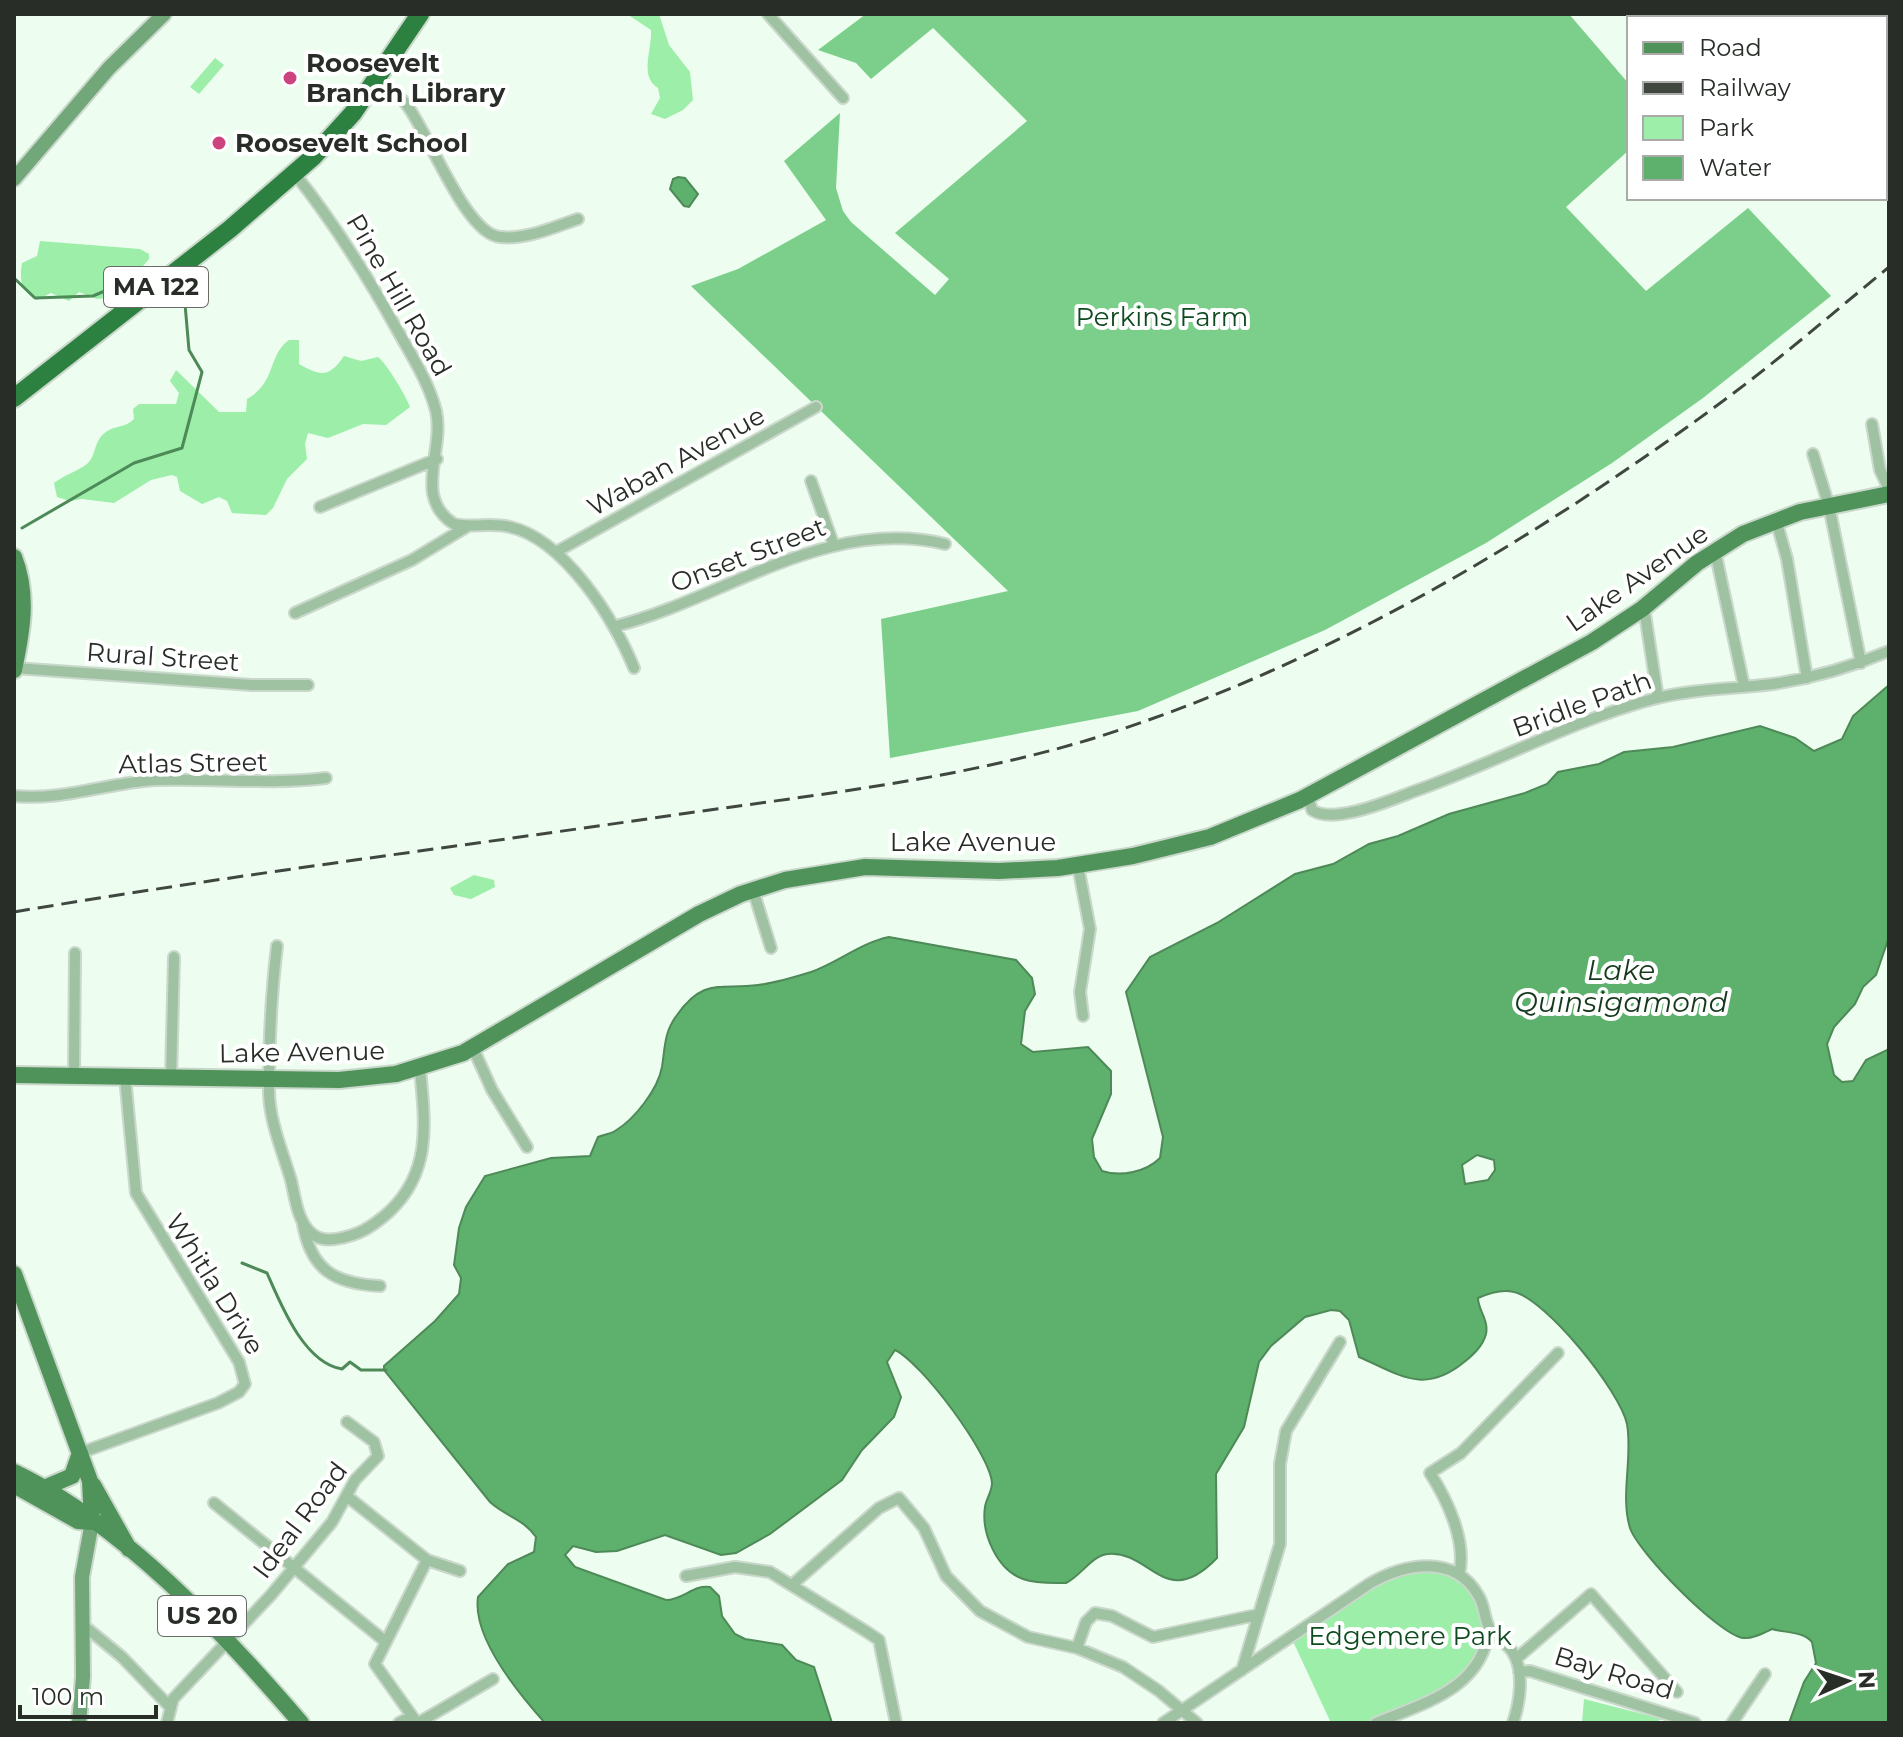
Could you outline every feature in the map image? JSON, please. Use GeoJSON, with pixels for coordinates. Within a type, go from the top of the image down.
{"type":"FeatureCollection","features":[{"type":"Feature","properties":{"kind":"highway","name":"MA 122"},"geometry":{"type":"LineString","coordinates":[[14,398],[295,174],[337,132],[377,80],[420,14]]}},
{"type":"Feature","properties":{"kind":"main road","name":"Lake Avenue"},"geometry":{"type":"LineString","coordinates":[[14,1075],[339,1080],[420,1069],[473,1048],[687,921],[753,890],[812,873],[865,867],[1008,871],[1078,866],[1149,853],[1210,837],[1308,796],[1592,642],[1644,608],[1715,551],[1776,520],[1889,492]]}},
{"type":"Feature","properties":{"kind":"main road"},"geometry":{"type":"LineString","coordinates":[[14,557],[23,615],[14,669]]}},
{"type":"Feature","properties":{"kind":"main road"},"geometry":{"type":"LineString","coordinates":[[14,1274],[90,1481],[130,1550]]}},
{"type":"Feature","properties":{"kind":"main road"},"geometry":{"type":"LineString","coordinates":[[44,1488],[72,1476],[80,1453]]}},
{"type":"Feature","properties":{"kind":"main road","name":"US 20"},"geometry":{"type":"LineString","coordinates":[[14,1472],[84,1510],[92,1522],[130,1550],[229,1642],[301,1723]]}},
{"type":"Feature","properties":{"kind":"main road"},"geometry":{"type":"LineString","coordinates":[[90,1481],[92,1522]]}},
{"type":"Feature","properties":{"kind":"main road","name":"US 20"},"geometry":{"type":"LineString","coordinates":[[14,1485],[78,1521],[92,1522]]}},
{"type":"Feature","properties":{"kind":"street"},"geometry":{"type":"LineString","coordinates":[[14,179],[109,68],[164,14]]}},
{"type":"Feature","properties":{"kind":"street"},"geometry":{"type":"LineString","coordinates":[[768,14],[843,98]]}},
{"type":"Feature","properties":{"kind":"street"},"geometry":{"type":"LineString","coordinates":[[377,80],[406,103],[455,191],[483,230],[496,237],[513,237],[578,219]]}},
{"type":"Feature","properties":{"kind":"street","name":"Pine Hill Road"},"geometry":{"type":"LineString","coordinates":[[295,174],[336,226],[427,383],[437,419],[437,459],[430,485],[435,503],[449,521],[468,526]]}},
{"type":"Feature","properties":{"kind":"street","name":"Waban Avenue"},"geometry":{"type":"LineString","coordinates":[[556,552],[816,407]]}},
{"type":"Feature","properties":{"kind":"street"},"geometry":{"type":"LineString","coordinates":[[1872,424],[1880,470],[1889,492]]}},
{"type":"Feature","properties":{"kind":"street"},"geometry":{"type":"LineString","coordinates":[[1813,454],[1829,506],[1861,663]]}},
{"type":"Feature","properties":{"kind":"street"},"geometry":{"type":"LineString","coordinates":[[320,507],[437,459]]}},
{"type":"Feature","properties":{"kind":"street"},"geometry":{"type":"LineString","coordinates":[[811,481],[833,543]]}},
{"type":"Feature","properties":{"kind":"street"},"geometry":{"type":"LineString","coordinates":[[1776,520],[1787,559],[1807,678]]}},
{"type":"Feature","properties":{"kind":"street"},"geometry":{"type":"LineString","coordinates":[[295,613],[412,560],[468,526],[514,527],[556,552],[572,566],[616,626],[634,668]]}},
{"type":"Feature","properties":{"kind":"street","name":"Onset Street"},"geometry":{"type":"LineString","coordinates":[[616,626],[648,617],[833,543],[897,538],[945,544]]}},
{"type":"Feature","properties":{"kind":"street"},"geometry":{"type":"LineString","coordinates":[[1715,551],[1744,686]]}},
{"type":"Feature","properties":{"kind":"street"},"geometry":{"type":"LineString","coordinates":[[1644,608],[1658,698]]}},
{"type":"Feature","properties":{"kind":"street","name":"Bridle Path"},"geometry":{"type":"LineString","coordinates":[[1308,796],[1312,810],[1319,814],[1345,814],[1467,773],[1557,733],[1658,698],[1807,678],[1861,663],[1889,651]]}},
{"type":"Feature","properties":{"kind":"street","name":"Rural Street"},"geometry":{"type":"LineString","coordinates":[[14,669],[238,684],[308,685]]}},
{"type":"Feature","properties":{"kind":"street","name":"Atlas Street"},"geometry":{"type":"LineString","coordinates":[[14,796],[43,796],[153,780],[284,783],[326,778]]}},
{"type":"Feature","properties":{"kind":"street"},"geometry":{"type":"LineString","coordinates":[[1078,866],[1090,929],[1080,992],[1083,1016]]}},
{"type":"Feature","properties":{"kind":"street"},"geometry":{"type":"LineString","coordinates":[[753,890],[771,948]]}},
{"type":"Feature","properties":{"kind":"street"},"geometry":{"type":"LineString","coordinates":[[277,946],[269,1012],[269,1092],[307,1243],[326,1270],[348,1284],[380,1286]]}},
{"type":"Feature","properties":{"kind":"street"},"geometry":{"type":"LineString","coordinates":[[74,1076],[75,953]]}},
{"type":"Feature","properties":{"kind":"street"},"geometry":{"type":"LineString","coordinates":[[171,1078],[174,957]]}},
{"type":"Feature","properties":{"kind":"street"},"geometry":{"type":"LineString","coordinates":[[473,1048],[492,1090],[527,1147]]}},
{"type":"Feature","properties":{"kind":"street"},"geometry":{"type":"LineString","coordinates":[[302,1218],[306,1227],[319,1238],[350,1236],[380,1220],[404,1196],[420,1167],[425,1142],[420,1069]]}},
{"type":"Feature","properties":{"kind":"street","name":"Whitla Drive"},"geometry":{"type":"LineString","coordinates":[[80,1453],[218,1403],[239,1392],[245,1384],[239,1362],[136,1193],[125,1077]]}},
{"type":"Feature","properties":{"kind":"street"},"geometry":{"type":"LineString","coordinates":[[1242,1670],[1256,1615],[1280,1544],[1280,1464],[1286,1431],[1340,1342]]}},
{"type":"Feature","properties":{"kind":"street"},"geometry":{"type":"LineString","coordinates":[[1459,1575],[1462,1558],[1460,1542],[1430,1473],[1461,1453],[1558,1353]]}},
{"type":"Feature","properties":{"kind":"street","name":"Ideal Road"},"geometry":{"type":"LineString","coordinates":[[169,1706],[293,1568],[348,1497],[355,1480],[379,1453],[366,1435],[347,1422]]}},
{"type":"Feature","properties":{"kind":"street"},"geometry":{"type":"LineString","coordinates":[[348,1497],[427,1560],[460,1571]]}},
{"type":"Feature","properties":{"kind":"street"},"geometry":{"type":"LineString","coordinates":[[793,1584],[879,1508],[899,1498],[924,1528],[944,1573],[972,1605],[1016,1632],[1077,1648],[1128,1670],[1197,1723]]}},
{"type":"Feature","properties":{"kind":"street"},"geometry":{"type":"LineString","coordinates":[[214,1503],[386,1642]]}},
{"type":"Feature","properties":{"kind":"street"},"geometry":{"type":"LineString","coordinates":[[79,1723],[82,1577],[92,1522]]}},
{"type":"Feature","properties":{"kind":"street"},"geometry":{"type":"LineString","coordinates":[[416,1721],[375,1664],[427,1560]]}},
{"type":"Feature","properties":{"kind":"street"},"geometry":{"type":"LineString","coordinates":[[1163,1723],[1369,1584],[1396,1570],[1429,1565],[1459,1575],[1482,1601],[1489,1629],[1516,1659],[1519,1700],[1513,1723]]}},
{"type":"Feature","properties":{"kind":"street"},"geometry":{"type":"LineString","coordinates":[[686,1576],[744,1567],[770,1572],[879,1640],[896,1723]]}},
{"type":"Feature","properties":{"kind":"street"},"geometry":{"type":"LineString","coordinates":[[1516,1659],[1591,1594],[1677,1692]]}},
{"type":"Feature","properties":{"kind":"street"},"geometry":{"type":"LineString","coordinates":[[1077,1648],[1086,1622],[1095,1613],[1112,1616],[1153,1637],[1256,1615]]}},
{"type":"Feature","properties":{"kind":"street"},"geometry":{"type":"LineString","coordinates":[[83,1625],[122,1657],[169,1706],[167,1723]]}},
{"type":"Feature","properties":{"kind":"street"},"geometry":{"type":"LineString","coordinates":[[1376,1723],[1437,1698],[1465,1680],[1481,1657],[1489,1629]]}},
{"type":"Feature","properties":{"kind":"street","name":"Bay Road"},"geometry":{"type":"LineString","coordinates":[[1519,1672],[1530,1671],[1695,1723]]}},
{"type":"Feature","properties":{"kind":"street"},"geometry":{"type":"LineString","coordinates":[[1732,1723],[1765,1674]]}},
{"type":"Feature","properties":{"kind":"street"},"geometry":{"type":"LineString","coordinates":[[399,1723],[416,1721],[493,1679]]}},
{"type":"Feature","properties":{"kind":"green space"},"geometry":{"type":"Polygon","coordinates":[[[616,14],[659,14],[669,45],[690,72],[693,100],[683,110],[665,119],[651,114],[660,98],[648,70],[651,30],[630,16],[616,14]]]}},
{"type":"Feature","properties":{"kind":"green space","name":"Perkins Farm"},"geometry":{"type":"Polygon","coordinates":[[[866,14],[1569,14],[1627,82],[1627,152],[1566,207],[1646,291],[1748,208],[1831,296],[1703,398],[1612,463],[1486,543],[1325,630],[1138,711],[890,758],[881,619],[1008,591],[691,286],[738,269],[826,220],[784,161],[840,113],[836,188],[843,211],[851,222],[935,295],[949,279],[895,233],[1027,121],[933,28],[871,79],[856,63],[818,50],[866,14]]]}},
{"type":"Feature","properties":{"kind":"green space"},"geometry":{"type":"Polygon","coordinates":[[[215,58],[224,65],[199,94],[190,87],[215,58]]]}},
{"type":"Feature","properties":{"kind":"green space"},"geometry":{"type":"Polygon","coordinates":[[[40,241],[140,249],[149,254],[149,259],[117,297],[97,299],[79,292],[69,301],[51,293],[37,300],[24,289],[21,274],[22,263],[37,256],[40,241]]]}},
{"type":"Feature","properties":{"kind":"green space"},"geometry":{"type":"Polygon","coordinates":[[[289,340],[299,340],[299,364],[319,373],[334,368],[344,356],[361,361],[378,357],[396,380],[410,407],[386,425],[363,424],[328,438],[308,433],[305,444],[307,459],[287,479],[273,508],[266,515],[232,513],[227,501],[219,497],[202,504],[180,491],[177,477],[172,475],[151,480],[114,503],[82,499],[70,501],[57,497],[54,483],[87,464],[102,436],[131,422],[134,419],[133,409],[139,404],[176,404],[179,393],[170,381],[176,370],[219,412],[246,412],[247,399],[263,385],[277,354],[289,340]]]}},
{"type":"Feature","properties":{"kind":"green space"},"geometry":{"type":"Polygon","coordinates":[[[474,875],[494,880],[495,887],[471,899],[454,895],[450,888],[474,875]]]}},
{"type":"Feature","properties":{"kind":"green space","name":"Edgemere Park"},"geometry":{"type":"Polygon","coordinates":[[[1429,1565],[1468,1581],[1489,1629],[1484,1650],[1458,1685],[1375,1723],[1331,1723],[1291,1637],[1369,1584],[1429,1565]]]}},
{"type":"Feature","properties":{"kind":"green space"},"geometry":{"type":"Polygon","coordinates":[[[1584,1699],[1662,1719],[1654,1723],[1582,1723],[1584,1699]]]}},
{"type":"Feature","properties":{"kind":"water"},"geometry":{"type":"Polygon","coordinates":[[[685,178],[698,194],[689,207],[684,206],[670,189],[673,179],[685,178]]]}},
{"type":"Feature","properties":{"kind":"water","name":"Lake Quinsigamond"},"geometry":{"type":"Polygon","coordinates":[[[1889,685],[1889,937],[1876,975],[1863,987],[1855,1004],[1834,1027],[1827,1044],[1834,1075],[1842,1082],[1853,1081],[1866,1060],[1889,1049],[1889,1723],[1789,1723],[1804,1682],[1816,1663],[1812,1642],[1799,1634],[1772,1629],[1747,1638],[1731,1633],[1698,1608],[1648,1555],[1630,1528],[1627,1515],[1627,1424],[1611,1390],[1580,1348],[1544,1311],[1528,1298],[1505,1291],[1478,1298],[1487,1329],[1483,1342],[1463,1363],[1436,1378],[1423,1380],[1399,1375],[1359,1357],[1349,1320],[1340,1311],[1331,1310],[1305,1317],[1271,1346],[1259,1362],[1244,1427],[1216,1474],[1217,1558],[1199,1573],[1184,1580],[1159,1575],[1123,1555],[1102,1555],[1066,1583],[1033,1582],[1006,1568],[988,1539],[984,1517],[992,1483],[980,1452],[937,1390],[907,1358],[895,1350],[887,1362],[901,1397],[894,1417],[862,1450],[842,1480],[770,1534],[736,1553],[721,1555],[665,1535],[617,1551],[596,1552],[573,1546],[565,1555],[575,1567],[666,1600],[710,1587],[719,1596],[722,1616],[735,1634],[745,1639],[782,1645],[796,1660],[814,1667],[832,1723],[545,1723],[511,1681],[482,1630],[478,1597],[508,1564],[534,1552],[536,1537],[526,1526],[490,1502],[384,1370],[384,1366],[435,1321],[459,1294],[461,1278],[454,1265],[459,1228],[466,1207],[485,1176],[551,1158],[590,1156],[598,1137],[623,1126],[651,1094],[660,1076],[670,1028],[677,1015],[696,995],[713,988],[758,985],[798,976],[889,937],[1016,960],[1032,978],[1035,994],[1025,1011],[1021,1044],[1033,1052],[1088,1047],[1111,1071],[1111,1094],[1092,1139],[1094,1157],[1102,1171],[1133,1172],[1148,1167],[1160,1158],[1163,1137],[1126,992],[1150,957],[1217,923],[1295,874],[1333,864],[1369,844],[1398,836],[1449,814],[1525,793],[1547,784],[1558,772],[1599,764],[1624,752],[1673,747],[1760,726],[1795,738],[1814,751],[1842,739],[1853,716],[1889,685]],[[1477,1155],[1462,1165],[1465,1184],[1488,1180],[1495,1170],[1494,1160],[1477,1155]]]}},
{"type":"Feature","properties":{"kind":"waterway"},"geometry":{"type":"LineString","coordinates":[[14,278],[35,298],[93,296],[147,273]]}},
{"type":"Feature","properties":{"kind":"waterway"},"geometry":{"type":"LineString","coordinates":[[22,528],[134,463],[182,448],[202,372],[189,350],[185,304]]}},
{"type":"Feature","properties":{"kind":"waterway"},"geometry":{"type":"LineString","coordinates":[[242,1263],[267,1273],[296,1331],[316,1356],[342,1369],[350,1362],[361,1370],[386,1370]]}},
{"type":"Feature","properties":{"kind":"railway"},"geometry":{"type":"LineString","coordinates":[[14,912],[890,784],[1039,754],[1173,711],[1339,639],[1498,552],[1575,504],[1723,401],[1889,267]]}},
{"type":"Feature","properties":{"kind":"place","name":"Roosevelt Branch Library"},"geometry":{"type":"Point","coordinates":[290,78]}},
{"type":"Feature","properties":{"kind":"place","name":"Roosevelt School"},"geometry":{"type":"Point","coordinates":[219,143]}}]}
